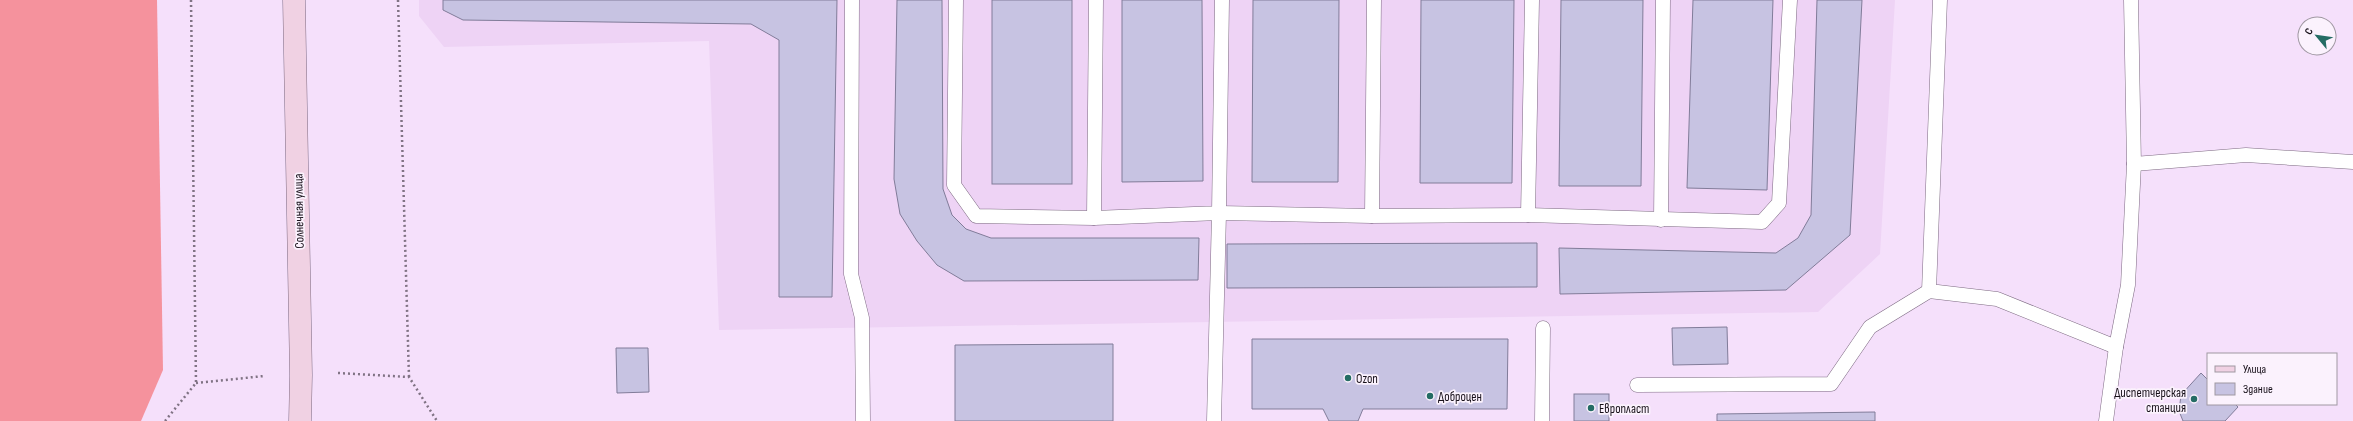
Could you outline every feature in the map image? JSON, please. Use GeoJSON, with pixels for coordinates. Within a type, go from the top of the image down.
{"type":"FeatureCollection","features":[{"type":"Feature","properties":{"kind":"street","name":"Солнечная улица"},"geometry":{"type":"LineString","coordinates":[[294,0],[301,367],[300,421]]}},
{"type":"Feature","properties":{"kind":"lane"},"geometry":{"type":"LineString","coordinates":[[852,0],[851,274],[862,318],[863,421]]}},
{"type":"Feature","properties":{"kind":"lane"},"geometry":{"type":"LineString","coordinates":[[956,0],[954,185],[976,216],[1094,218],[1219,213],[1372,216],[1528,215],[1762,222],[1779,203],[1790,0]]}},
{"type":"Feature","properties":{"kind":"lane"},"geometry":{"type":"LineString","coordinates":[[1094,218],[1096,0]]}},
{"type":"Feature","properties":{"kind":"lane"},"geometry":{"type":"LineString","coordinates":[[1214,421],[1222,0]]}},
{"type":"Feature","properties":{"kind":"lane"},"geometry":{"type":"LineString","coordinates":[[1372,216],[1374,0]]}},
{"type":"Feature","properties":{"kind":"lane"},"geometry":{"type":"LineString","coordinates":[[1528,215],[1532,0]]}},
{"type":"Feature","properties":{"kind":"lane"},"geometry":{"type":"LineString","coordinates":[[1661,220],[1663,0]]}},
{"type":"Feature","properties":{"kind":"lane"},"geometry":{"type":"LineString","coordinates":[[1929,291],[1940,0]]}},
{"type":"Feature","properties":{"kind":"lane"},"geometry":{"type":"LineString","coordinates":[[2106,421],[2116,347],[2128,285],[2134,164],[2131,0]]}},
{"type":"Feature","properties":{"kind":"lane"},"geometry":{"type":"LineString","coordinates":[[2134,164],[2246,155],[2353,162]]}},
{"type":"Feature","properties":{"kind":"lane"},"geometry":{"type":"LineString","coordinates":[[1636,386],[1831,384],[1870,327],[1929,291],[1997,299],[2116,347]]}},
{"type":"Feature","properties":{"kind":"lane"},"geometry":{"type":"LineString","coordinates":[[1542,421],[1543,328]]}},
{"type":"Feature","properties":{"kind":"path"},"geometry":{"type":"LineString","coordinates":[[164,421],[196,383],[191,0]]}},
{"type":"Feature","properties":{"kind":"path"},"geometry":{"type":"LineString","coordinates":[[398,0],[409,377],[437,421]]}},
{"type":"Feature","properties":{"kind":"path"},"geometry":{"type":"LineString","coordinates":[[338,373],[409,377]]}},
{"type":"Feature","properties":{"kind":"path"},"geometry":{"type":"LineString","coordinates":[[196,383],[264,376]]}},
{"type":"Feature","properties":{"kind":"shaded area"},"geometry":{"type":"Polygon","coordinates":[[[0,0],[157,0],[163,370],[141,421],[0,421],[0,0]]]}},
{"type":"Feature","properties":{"kind":"shaded area"},"geometry":{"type":"Polygon","coordinates":[[[419,0],[1895,0],[1880,254],[1818,312],[719,330],[709,41],[444,47],[419,16],[419,0]]]}},
{"type":"Feature","properties":{"kind":"building"},"geometry":{"type":"Polygon","coordinates":[[[443,0],[837,0],[832,297],[779,297],[779,40],[751,24],[463,20],[443,10],[443,0]]]}},
{"type":"Feature","properties":{"kind":"building"},"geometry":{"type":"Polygon","coordinates":[[[897,0],[942,0],[943,189],[952,215],[966,229],[991,238],[1199,238],[1198,280],[964,281],[937,265],[917,241],[900,214],[894,179],[897,0]]]}},
{"type":"Feature","properties":{"kind":"building"},"geometry":{"type":"Polygon","coordinates":[[[992,0],[1072,0],[1072,184],[992,184],[992,0]]]}},
{"type":"Feature","properties":{"kind":"building"},"geometry":{"type":"Polygon","coordinates":[[[1122,0],[1202,0],[1203,181],[1122,182],[1122,0]]]}},
{"type":"Feature","properties":{"kind":"building"},"geometry":{"type":"Polygon","coordinates":[[[1253,0],[1339,0],[1338,182],[1252,182],[1253,0]]]}},
{"type":"Feature","properties":{"kind":"building"},"geometry":{"type":"Polygon","coordinates":[[[1421,0],[1514,0],[1512,183],[1420,183],[1421,0]]]}},
{"type":"Feature","properties":{"kind":"building"},"geometry":{"type":"Polygon","coordinates":[[[1561,0],[1643,0],[1641,186],[1559,186],[1561,0]]]}},
{"type":"Feature","properties":{"kind":"building"},"geometry":{"type":"Polygon","coordinates":[[[1693,0],[1773,0],[1767,190],[1687,188],[1693,0]]]}},
{"type":"Feature","properties":{"kind":"building"},"geometry":{"type":"Polygon","coordinates":[[[1817,0],[1862,0],[1850,235],[1786,290],[1560,294],[1559,248],[1776,253],[1798,238],[1811,215],[1817,0]]]}},
{"type":"Feature","properties":{"kind":"building"},"geometry":{"type":"Polygon","coordinates":[[[1537,243],[1537,287],[1227,288],[1227,244],[1537,243]]]}},
{"type":"Feature","properties":{"kind":"building"},"geometry":{"type":"Polygon","coordinates":[[[1727,327],[1728,364],[1673,365],[1672,328],[1727,327]]]}},
{"type":"Feature","properties":{"kind":"building"},"geometry":{"type":"Polygon","coordinates":[[[1252,339],[1508,339],[1507,409],[1363,409],[1358,421],[1329,421],[1323,409],[1252,409],[1252,339]]]}},
{"type":"Feature","properties":{"kind":"building"},"geometry":{"type":"Polygon","coordinates":[[[1113,344],[1113,421],[955,421],[955,345],[1113,344]]]}},
{"type":"Feature","properties":{"kind":"building"},"geometry":{"type":"Polygon","coordinates":[[[616,348],[648,348],[649,392],[617,393],[616,348]]]}},
{"type":"Feature","properties":{"kind":"building","name":"Диспетчерская станция"},"geometry":{"type":"Polygon","coordinates":[[[2201,373],[2207,379],[2207,405],[2236,405],[2238,407],[2225,421],[2183,421],[2179,411],[2181,395],[2201,373]]]}},
{"type":"Feature","properties":{"kind":"building","name":"Европласт"},"geometry":{"type":"Polygon","coordinates":[[[1574,394],[1609,394],[1609,421],[1574,421],[1574,394]]]}},
{"type":"Feature","properties":{"kind":"building"},"geometry":{"type":"Polygon","coordinates":[[[1875,412],[1875,421],[1717,421],[1717,414],[1875,412]]]}},
{"type":"Feature","properties":{"kind":"place","name":"Ozon"},"geometry":{"type":"Point","coordinates":[1348,378]}},
{"type":"Feature","properties":{"kind":"place","name":"Доброцен"},"geometry":{"type":"Point","coordinates":[1430,396]}},
{"type":"Feature","properties":{"kind":"place","name":"Диспетчерская станция"},"geometry":{"type":"Point","coordinates":[2194,399]}},
{"type":"Feature","properties":{"kind":"place","name":"Европласт"},"geometry":{"type":"Point","coordinates":[1591,408]}}]}
